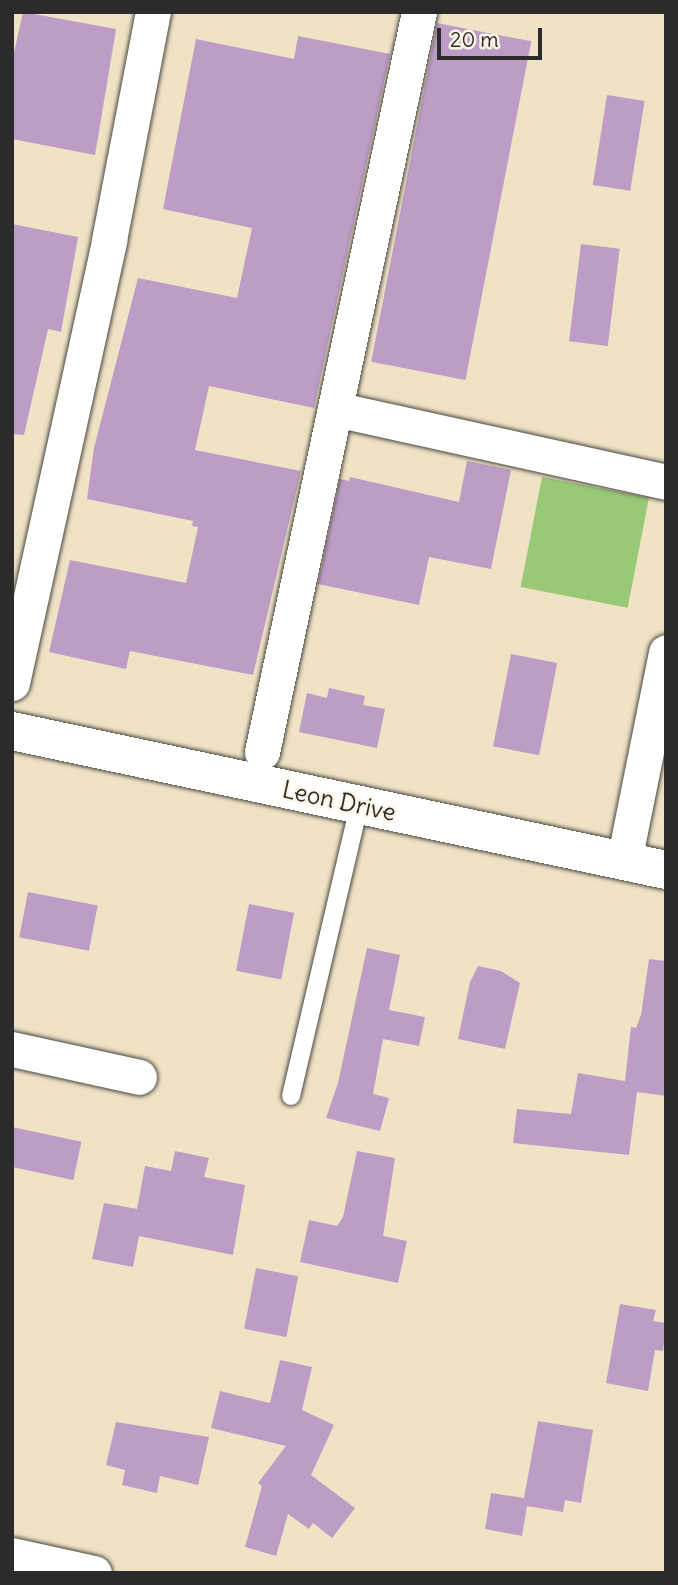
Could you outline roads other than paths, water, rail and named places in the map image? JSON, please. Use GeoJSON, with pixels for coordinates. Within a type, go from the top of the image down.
{"type":"FeatureCollection","features":[{"type":"Feature","properties":{"kind":"street"},"geometry":{"type":"LineString","coordinates":[[12,683],[109,240],[153,12]]}},
{"type":"Feature","properties":{"kind":"street"},"geometry":{"type":"LineString","coordinates":[[256,770],[419,12]]}},
{"type":"Feature","properties":{"kind":"street"},"geometry":{"type":"LineString","coordinates":[[335,410],[666,482]]}},
{"type":"Feature","properties":{"kind":"street"},"geometry":{"type":"LineString","coordinates":[[624,861],[666,652]]}},
{"type":"Feature","properties":{"kind":"street","name":"Leon Drive"},"geometry":{"type":"LineString","coordinates":[[12,731],[256,770],[359,805],[666,870]]}},
{"type":"Feature","properties":{"kind":"street"},"geometry":{"type":"LineString","coordinates":[[12,1049],[139,1077]]}},
{"type":"Feature","properties":{"kind":"street"},"geometry":{"type":"LineString","coordinates":[[12,1555],[94,1573]]}},
{"type":"Feature","properties":{"kind":"lane"},"geometry":{"type":"LineString","coordinates":[[291,1096],[359,805]]}}]}
